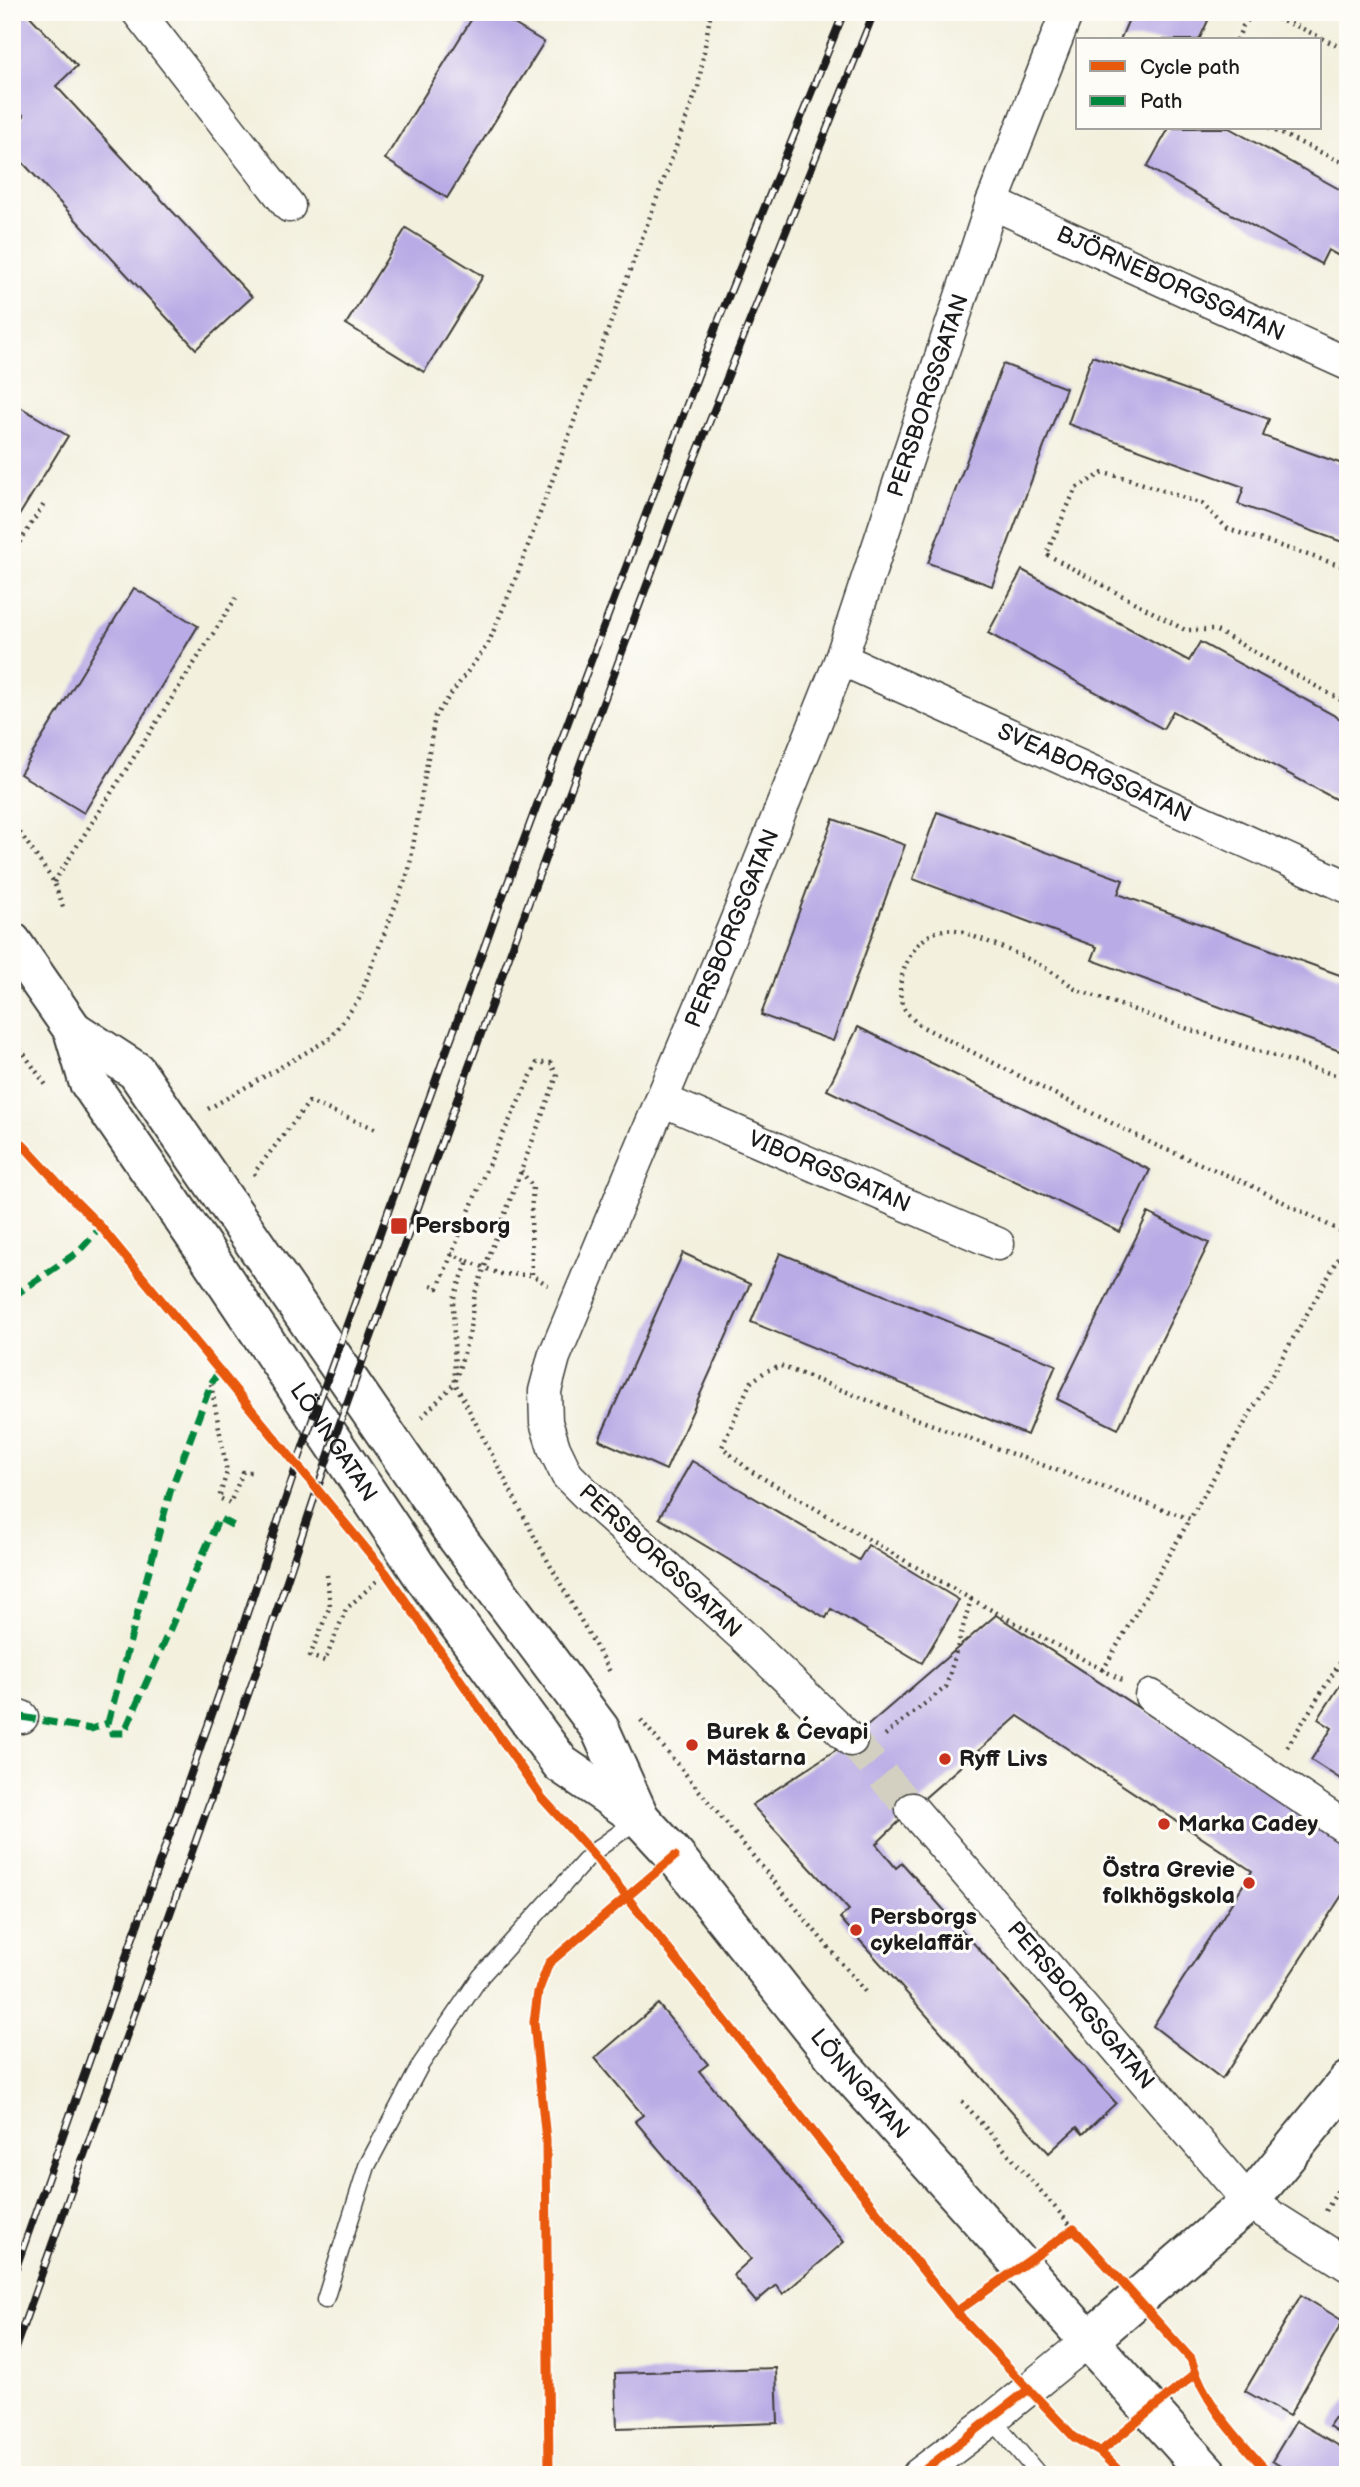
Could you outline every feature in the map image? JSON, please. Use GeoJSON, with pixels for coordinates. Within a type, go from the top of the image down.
{"type":"FeatureCollection","features":[{"type":"Feature","properties":{"kind":"street"},"geometry":{"type":"LineString","coordinates":[[138,12],[289,206]]}},
{"type":"Feature","properties":{"kind":"street","name":"PERSBORGSGATAN"},"geometry":{"type":"LineString","coordinates":[[851,1740],[743,1636],[567,1475],[554,1448],[546,1422],[545,1391],[554,1357],[577,1298],[662,1100],[841,659],[992,203],[1067,12]]}},
{"type":"Feature","properties":{"kind":"street","name":"BJÖRNEBORGSGATAN"},"geometry":{"type":"LineString","coordinates":[[992,203],[1348,364]]}},
{"type":"Feature","properties":{"kind":"street","name":"SVEABORGSGATAN"},"geometry":{"type":"LineString","coordinates":[[841,659],[1348,887]]}},
{"type":"Feature","properties":{"kind":"street","name":"LÖNNGATAN"},"geometry":{"type":"LineString","coordinates":[[12,942],[73,1030],[88,1081],[209,1256],[423,1576],[561,1764],[640,1818],[675,1856],[838,2060],[1209,2475]]}},
{"type":"Feature","properties":{"kind":"street","name":"LÖNNGATAN"},"geometry":{"type":"LineString","coordinates":[[73,1030],[136,1071],[458,1539],[600,1729],[640,1818]]}},
{"type":"Feature","properties":{"kind":"street","name":"VIBORGSGATAN"},"geometry":{"type":"LineString","coordinates":[[662,1100],[998,1244]]}},
{"type":"Feature","properties":{"kind":"street"},"geometry":{"type":"LineString","coordinates":[[1151,1696],[1348,1829]]}},
{"type":"Feature","properties":{"kind":"street","name":"PERSBORGSGATAN"},"geometry":{"type":"LineString","coordinates":[[912,1809],[1248,2202],[1348,2265]]}},
{"type":"Feature","properties":{"kind":"street"},"geometry":{"type":"LineString","coordinates":[[918,2475],[1089,2340],[1248,2202],[1348,2081]]}},
{"type":"Feature","properties":{"kind":"lane"},"geometry":{"type":"LineString","coordinates":[[325,2301],[367,2166],[422,2064],[481,1976],[592,1853],[640,1818]]}},
{"type":"Feature","properties":{"kind":"lane"},"geometry":{"type":"LineString","coordinates":[[992,2419],[1039,2475]]}},
{"type":"Feature","properties":{"kind":"path"},"geometry":{"type":"LineString","coordinates":[[203,1111],[331,1038],[359,999],[409,870],[435,716],[488,644],[516,578],[698,87],[710,16],[708,12]]}},
{"type":"Feature","properties":{"kind":"path"},"geometry":{"type":"LineString","coordinates":[[1238,38],[1243,26],[1256,12],[1321,38]]}},
{"type":"Feature","properties":{"kind":"path"},"geometry":{"type":"LineString","coordinates":[[1322,38],[1348,51]]}},
{"type":"Feature","properties":{"kind":"path"},"geometry":{"type":"LineString","coordinates":[[1273,130],[1348,166]]}},
{"type":"Feature","properties":{"kind":"path"},"geometry":{"type":"LineString","coordinates":[[1348,568],[1228,528],[1202,505],[1103,472],[1076,488],[1046,554],[1185,629],[1215,630],[1348,704]]}},
{"type":"Feature","properties":{"kind":"path"},"geometry":{"type":"LineString","coordinates":[[12,554],[44,504]]}},
{"type":"Feature","properties":{"kind":"path"},"geometry":{"type":"LineString","coordinates":[[54,882],[236,598]]}},
{"type":"Feature","properties":{"kind":"path"},"geometry":{"type":"LineString","coordinates":[[12,821],[54,882],[63,907]]}},
{"type":"Feature","properties":{"kind":"path"},"geometry":{"type":"LineString","coordinates":[[1348,1079],[1191,1030],[1075,989],[1060,976],[1009,950],[956,930],[934,932],[914,946],[900,985],[902,1007],[919,1025],[1153,1144],[1248,1184],[1348,1235]]}},
{"type":"Feature","properties":{"kind":"path"},"geometry":{"type":"LineString","coordinates":[[276,1144],[309,1102],[379,1130]]}},
{"type":"Feature","properties":{"kind":"path"},"geometry":{"type":"LineString","coordinates":[[521,1171],[533,1187],[532,1275]]}},
{"type":"Feature","properties":{"kind":"path"},"geometry":{"type":"LineString","coordinates":[[1103,1670],[1348,1242]]}},
{"type":"Feature","properties":{"kind":"path"},"geometry":{"type":"LineString","coordinates":[[450,1254],[500,1274],[532,1275],[577,1298]]}},
{"type":"Feature","properties":{"kind":"path"},"geometry":{"type":"LineString","coordinates":[[421,1417],[455,1384],[453,1300],[468,1261]]}},
{"type":"Feature","properties":{"kind":"path"},"geometry":{"type":"LineString","coordinates":[[1151,1696],[971,1599],[749,1470],[722,1447],[750,1383],[766,1371],[781,1366],[916,1419],[1190,1519]]}},
{"type":"Feature","properties":{"kind":"path"},"geometry":{"type":"LineString","coordinates":[[211,1384],[227,1472],[219,1498],[229,1503],[243,1472],[254,1472]]}},
{"type":"Feature","properties":{"kind":"path"},"geometry":{"type":"LineString","coordinates":[[327,1575],[330,1606],[310,1656],[325,1661],[346,1609],[386,1573]]}},
{"type":"Feature","properties":{"kind":"path"},"geometry":{"type":"LineString","coordinates":[[883,1737],[946,1687],[971,1599]]}},
{"type":"Feature","properties":{"kind":"path"},"geometry":{"type":"LineString","coordinates":[[1268,1777],[1348,1650]]}},
{"type":"Feature","properties":{"kind":"path"},"geometry":{"type":"LineString","coordinates":[[962,2101],[1074,2229]]}},
{"type":"Feature","properties":{"kind":"building"},"geometry":{"type":"Polygon","coordinates":[[[12,12],[26,12],[77,66],[56,86],[252,297],[196,349],[12,151],[12,126],[24,116],[12,103],[12,12]]]}},
{"type":"Feature","properties":{"kind":"building"},"geometry":{"type":"Polygon","coordinates":[[[476,12],[514,12],[509,21],[544,42],[447,198],[385,159],[476,12]]]}},
{"type":"Feature","properties":{"kind":"building"},"geometry":{"type":"Polygon","coordinates":[[[1132,12],[1212,12],[1200,38],[1121,38],[1132,12]]]}},
{"type":"Feature","properties":{"kind":"building"},"geometry":{"type":"Polygon","coordinates":[[[1168,130],[1233,130],[1348,194],[1348,261],[1328,250],[1321,264],[1147,167],[1168,130]]]}},
{"type":"Feature","properties":{"kind":"building"},"geometry":{"type":"Polygon","coordinates":[[[406,228],[483,276],[424,372],[346,324],[406,228]]]}},
{"type":"Feature","properties":{"kind":"building"},"geometry":{"type":"Polygon","coordinates":[[[1092,356],[1269,419],[1263,436],[1348,466],[1348,544],[1238,504],[1244,487],[1068,424],[1092,356]]]}},
{"type":"Feature","properties":{"kind":"building"},"geometry":{"type":"Polygon","coordinates":[[[1003,364],[1066,388],[992,586],[928,563],[1003,364]]]}},
{"type":"Feature","properties":{"kind":"building"},"geometry":{"type":"Polygon","coordinates":[[[12,402],[68,436],[12,527],[12,402]]]}},
{"type":"Feature","properties":{"kind":"building"},"geometry":{"type":"Polygon","coordinates":[[[1022,570],[1189,661],[1200,642],[1348,723],[1348,806],[1173,711],[1163,729],[988,633],[1022,570]]]}},
{"type":"Feature","properties":{"kind":"building"},"geometry":{"type":"Polygon","coordinates":[[[134,588],[198,626],[84,813],[20,774],[134,588]]]}},
{"type":"Feature","properties":{"kind":"building"},"geometry":{"type":"Polygon","coordinates":[[[937,812],[1123,880],[1118,894],[1348,978],[1348,1054],[1092,960],[1097,947],[913,879],[937,812]]]}},
{"type":"Feature","properties":{"kind":"building"},"geometry":{"type":"Polygon","coordinates":[[[833,819],[905,845],[833,1041],[761,1015],[833,819]]]}},
{"type":"Feature","properties":{"kind":"building"},"geometry":{"type":"Polygon","coordinates":[[[858,1027],[1150,1170],[1120,1232],[827,1090],[858,1027]]]}},
{"type":"Feature","properties":{"kind":"building"},"geometry":{"type":"Polygon","coordinates":[[[1148,1213],[1209,1243],[1118,1429],[1057,1399],[1148,1213]]]}},
{"type":"Feature","properties":{"kind":"building"},"geometry":{"type":"Polygon","coordinates":[[[683,1253],[750,1284],[666,1470],[599,1440],[683,1253]]]}},
{"type":"Feature","properties":{"kind":"building"},"geometry":{"type":"Polygon","coordinates":[[[780,1253],[1056,1365],[1027,1435],[751,1322],[780,1253]]]}},
{"type":"Feature","properties":{"kind":"building"},"geometry":{"type":"Polygon","coordinates":[[[692,1461],[859,1560],[868,1545],[959,1600],[922,1663],[831,1609],[826,1618],[659,1518],[692,1461]]]}},
{"type":"Feature","properties":{"kind":"building"},"geometry":{"type":"Polygon","coordinates":[[[996,1615],[1348,1844],[1348,1886],[1222,2079],[1153,2026],[1252,1871],[1018,1716],[876,1844],[896,1868],[902,1863],[1116,2103],[1083,2134],[1077,2127],[1049,2153],[840,1918],[849,1910],[752,1805],[851,1740],[996,1615]]]}},
{"type":"Feature","properties":{"kind":"building"},"geometry":{"type":"Polygon","coordinates":[[[1348,1673],[1348,1784],[1311,1760],[1332,1728],[1318,1719],[1348,1673]]]}},
{"type":"Feature","properties":{"kind":"building"},"geometry":{"type":"Polygon","coordinates":[[[658,2004],[708,2064],[699,2071],[844,2242],[783,2294],[776,2285],[756,2302],[733,2275],[751,2259],[635,2121],[643,2115],[595,2058],[658,2004]]]}},
{"type":"Feature","properties":{"kind":"building"},"geometry":{"type":"Polygon","coordinates":[[[1301,2295],[1343,2321],[1289,2416],[1245,2391],[1301,2295]]]}},
{"type":"Feature","properties":{"kind":"building"},"geometry":{"type":"Polygon","coordinates":[[[776,2368],[778,2423],[617,2428],[615,2373],[776,2368]]]}},
{"type":"Feature","properties":{"kind":"building"},"geometry":{"type":"Polygon","coordinates":[[[1348,2398],[1348,2439],[1329,2426],[1348,2398]]]}},
{"type":"Feature","properties":{"kind":"building"},"geometry":{"type":"Polygon","coordinates":[[[1296,2421],[1348,2451],[1348,2475],[1296,2475],[1272,2461],[1296,2421]]]}},
{"type":"Feature","properties":{"kind":"tunnel"},"geometry":{"type":"LineString","coordinates":[[851,1740],[912,1809]]}},
{"type":"Feature","properties":{"kind":"railway"},"geometry":{"type":"LineString","coordinates":[[12,2279],[235,1649],[308,1432],[495,917],[716,327],[844,12]]}},
{"type":"Feature","properties":{"kind":"railway"},"geometry":{"type":"LineString","coordinates":[[12,2357],[261,1658],[333,1442],[520,926],[686,480],[874,12]]}},
{"type":"Feature","properties":{"kind":"marked path"},"geometry":{"type":"LineString","coordinates":[[12,1297],[78,1252],[101,1227]]}},
{"type":"Feature","properties":{"kind":"marked path"},"geometry":{"type":"LineString","coordinates":[[219,1371],[211,1384],[170,1492],[108,1723],[112,1733],[124,1733],[219,1518],[234,1526]]}},
{"type":"Feature","properties":{"kind":"marked path"},"geometry":{"type":"LineString","coordinates":[[22,1717],[91,1729],[108,1723]]}},
{"type":"Feature","properties":{"kind":"cycle path"},"geometry":{"type":"LineString","coordinates":[[12,1133],[101,1227],[386,1573],[542,1798],[592,1853],[956,2312],[1074,2437],[1100,2452],[1123,2475]]}},
{"type":"Feature","properties":{"kind":"cycle path"},"geometry":{"type":"LineString","coordinates":[[549,2475],[546,2140],[534,2022],[538,1992],[549,1963],[675,1856]]}},
{"type":"Feature","properties":{"kind":"cycle path"},"geometry":{"type":"LineString","coordinates":[[956,2312],[1074,2229],[1191,2359],[1214,2407],[1270,2475]]}},
{"type":"Feature","properties":{"kind":"cycle path"},"geometry":{"type":"LineString","coordinates":[[1100,2452],[1195,2374]]}},
{"type":"Feature","properties":{"kind":"cycle path"},"geometry":{"type":"LineString","coordinates":[[918,2475],[1029,2389]]}},
{"type":"Feature","properties":{"kind":"place","name":"Persborg"},"geometry":{"type":"Point","coordinates":[399,1226]}},
{"type":"Feature","properties":{"kind":"place","name":"Burek & Ćevapi Mästarna"},"geometry":{"type":"Point","coordinates":[692,1745]}},
{"type":"Feature","properties":{"kind":"place","name":"Ryff Livs"},"geometry":{"type":"Point","coordinates":[945,1759]}},
{"type":"Feature","properties":{"kind":"place","name":"Marka Cadey"},"geometry":{"type":"Point","coordinates":[1164,1824]}},
{"type":"Feature","properties":{"kind":"place","name":"Östra Grevie folkhögskola"},"geometry":{"type":"Point","coordinates":[1249,1883]}},
{"type":"Feature","properties":{"kind":"place","name":"Persborgs cykelaffär"},"geometry":{"type":"Point","coordinates":[856,1930]}}]}
